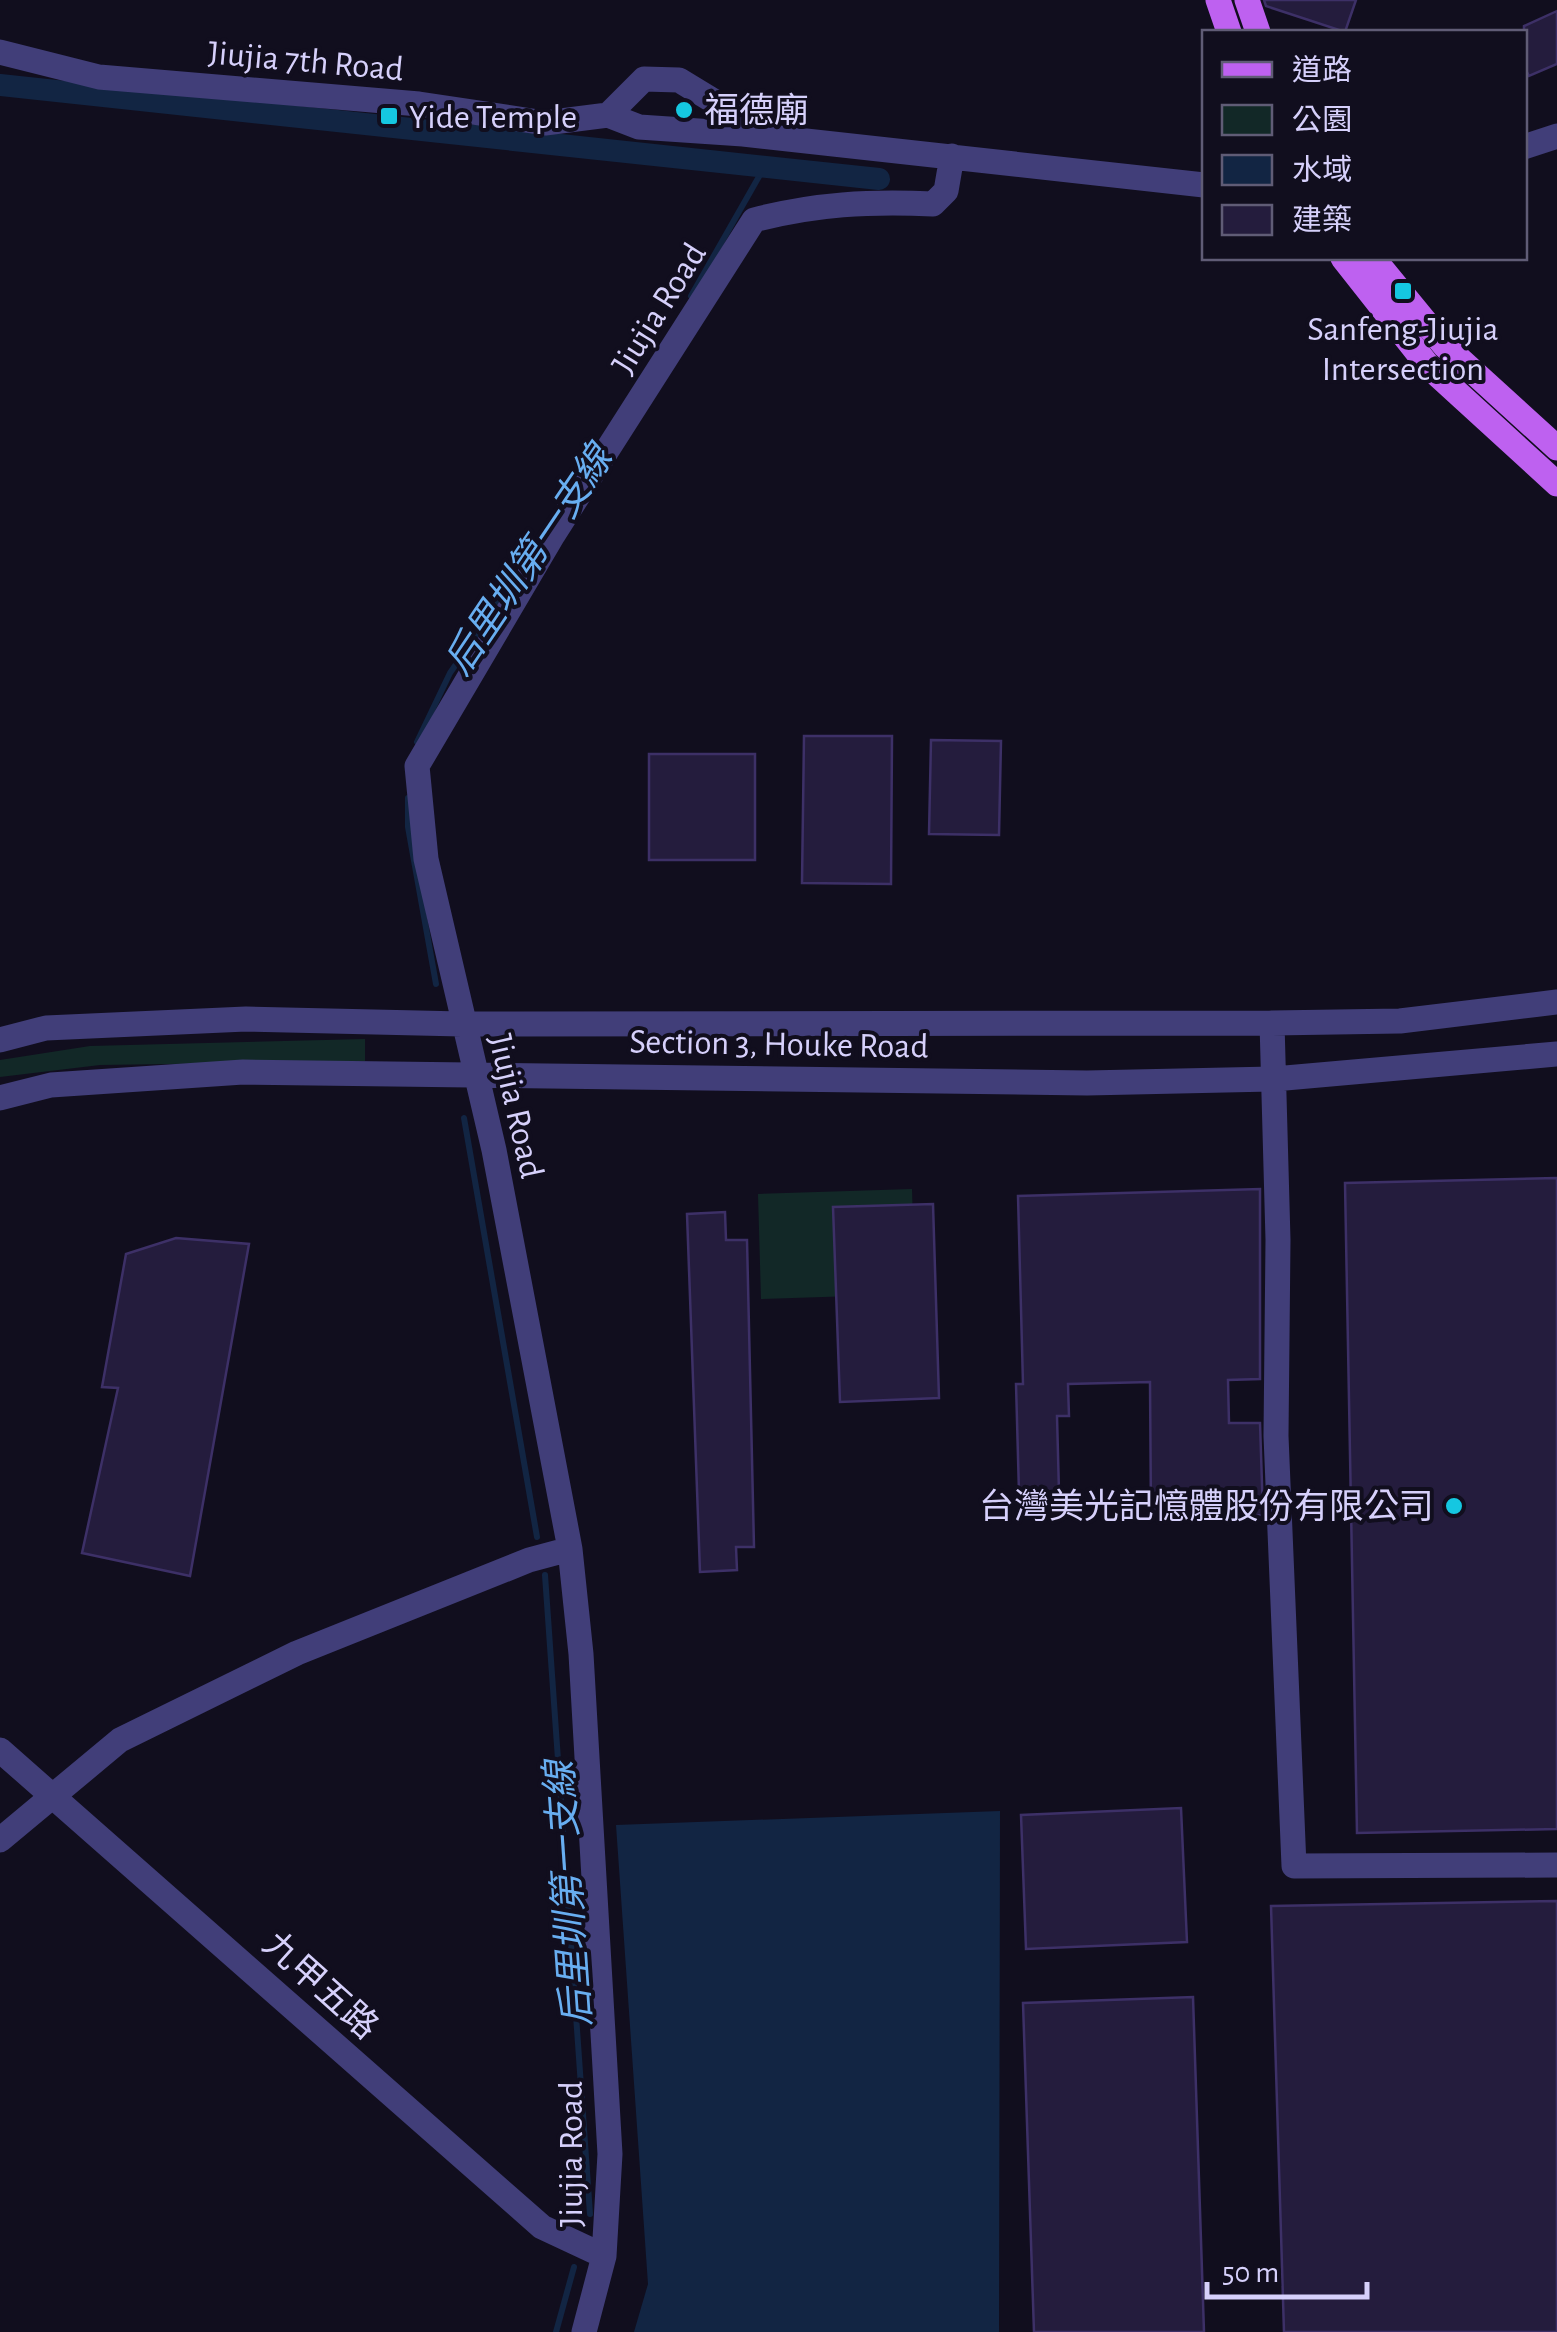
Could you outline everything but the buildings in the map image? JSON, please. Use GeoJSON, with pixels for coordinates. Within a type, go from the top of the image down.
{"type":"FeatureCollection","features":[{"type":"Feature","properties":{"kind":"main road"},"geometry":{"type":"LineString","coordinates":[[1218,0],[1228,30]]}},
{"type":"Feature","properties":{"kind":"main road"},"geometry":{"type":"LineString","coordinates":[[1247,0],[1257,30]]}},
{"type":"Feature","properties":{"kind":"main road"},"geometry":{"type":"LineString","coordinates":[[1345,260],[1429,366],[1557,484]]}},
{"type":"Feature","properties":{"kind":"main road"},"geometry":{"type":"LineString","coordinates":[[1375,260],[1445,346],[1557,448]]}},
{"type":"Feature","properties":{"kind":"street","name":"Jiujia 7th Road"},"geometry":{"type":"LineString","coordinates":[[0,52],[99,78],[419,104],[545,123],[608,115],[639,127],[773,137],[1202,185]]}},
{"type":"Feature","properties":{"kind":"street","name":"Jiujia 7th Road"},"geometry":{"type":"LineString","coordinates":[[608,115],[644,79],[680,80],[773,137]]}},
{"type":"Feature","properties":{"kind":"street"},"geometry":{"type":"LineString","coordinates":[[1527,146],[1557,136]]}},
{"type":"Feature","properties":{"kind":"street","name":"Jiujia Road"},"geometry":{"type":"LineString","coordinates":[[584,2332],[604,2256],[610,2154],[581,1654],[570,1549],[498,1170],[426,859],[417,766],[553,534],[754,220],[811,206],[866,201],[933,204],[946,191],[952,156]]}},
{"type":"Feature","properties":{"kind":"street","name":"Section 3, Houke Road"},"geometry":{"type":"LineString","coordinates":[[0,1040],[46,1028],[246,1019],[462,1024],[1272,1023],[1400,1020],[1557,1002]]}},
{"type":"Feature","properties":{"kind":"street"},"geometry":{"type":"LineString","coordinates":[[1272,1023],[1276,1436],[1294,1866],[1557,1864]]}},
{"type":"Feature","properties":{"kind":"street","name":"Section 3, Houke Road"},"geometry":{"type":"LineString","coordinates":[[0,1098],[51,1085],[243,1072],[1086,1083],[1274,1078],[1557,1054]]}},
{"type":"Feature","properties":{"kind":"street"},"geometry":{"type":"LineString","coordinates":[[0,1840],[120,1740],[297,1652],[530,1560],[570,1549]]}},
{"type":"Feature","properties":{"kind":"street","name":"九甲五路"},"geometry":{"type":"LineString","coordinates":[[0,1750],[542,2227],[604,2256]]}},
{"type":"Feature","properties":{"kind":"green space"},"geometry":{"type":"Polygon","coordinates":[[[365,1039],[365,1061],[100,1065],[0,1077],[0,1060],[90,1046],[365,1039]]]}},
{"type":"Feature","properties":{"kind":"green space"},"geometry":{"type":"Polygon","coordinates":[[[912,1189],[915,1294],[761,1299],[758,1194],[912,1189]]]}},
{"type":"Feature","properties":{"kind":"water"},"geometry":{"type":"Polygon","coordinates":[[[1000,1811],[999,2332],[634,2332],[648,2284],[616,1825],[1000,1811]]]}},
{"type":"Feature","properties":{"kind":"waterway"},"geometry":{"type":"LineString","coordinates":[[0,85],[879,179]]}},
{"type":"Feature","properties":{"kind":"waterway","name":"后里圳第一支線"},"geometry":{"type":"LineString","coordinates":[[691,296],[765,166]]}},
{"type":"Feature","properties":{"kind":"waterway","name":"后里圳第一支線"},"geometry":{"type":"LineString","coordinates":[[417,742],[450,673],[507,590]]}},
{"type":"Feature","properties":{"kind":"waterway","name":"后里圳第一支線"},"geometry":{"type":"LineString","coordinates":[[408,798],[408,827],[436,984]]}},
{"type":"Feature","properties":{"kind":"waterway","name":"后里圳第一支線"},"geometry":{"type":"LineString","coordinates":[[464,1118],[537,1537]]}},
{"type":"Feature","properties":{"kind":"waterway","name":"后里圳第一支線"},"geometry":{"type":"LineString","coordinates":[[545,1575],[590,2214]]}},
{"type":"Feature","properties":{"kind":"waterway","name":"后里圳第一支線"},"geometry":{"type":"LineString","coordinates":[[556,2332],[574,2267]]}},
{"type":"Feature","properties":{"kind":"place","name":"福德廟"},"geometry":{"type":"Point","coordinates":[684,110]}},
{"type":"Feature","properties":{"kind":"place","name":"Yide Temple"},"geometry":{"type":"Point","coordinates":[389,116]}},
{"type":"Feature","properties":{"kind":"place","name":"Sanfeng-Jiujia Intersection"},"geometry":{"type":"Point","coordinates":[1403,291]}},
{"type":"Feature","properties":{"kind":"place","name":"台灣美光記憶體股份有限公司"},"geometry":{"type":"Point","coordinates":[1454,1506]}}]}
